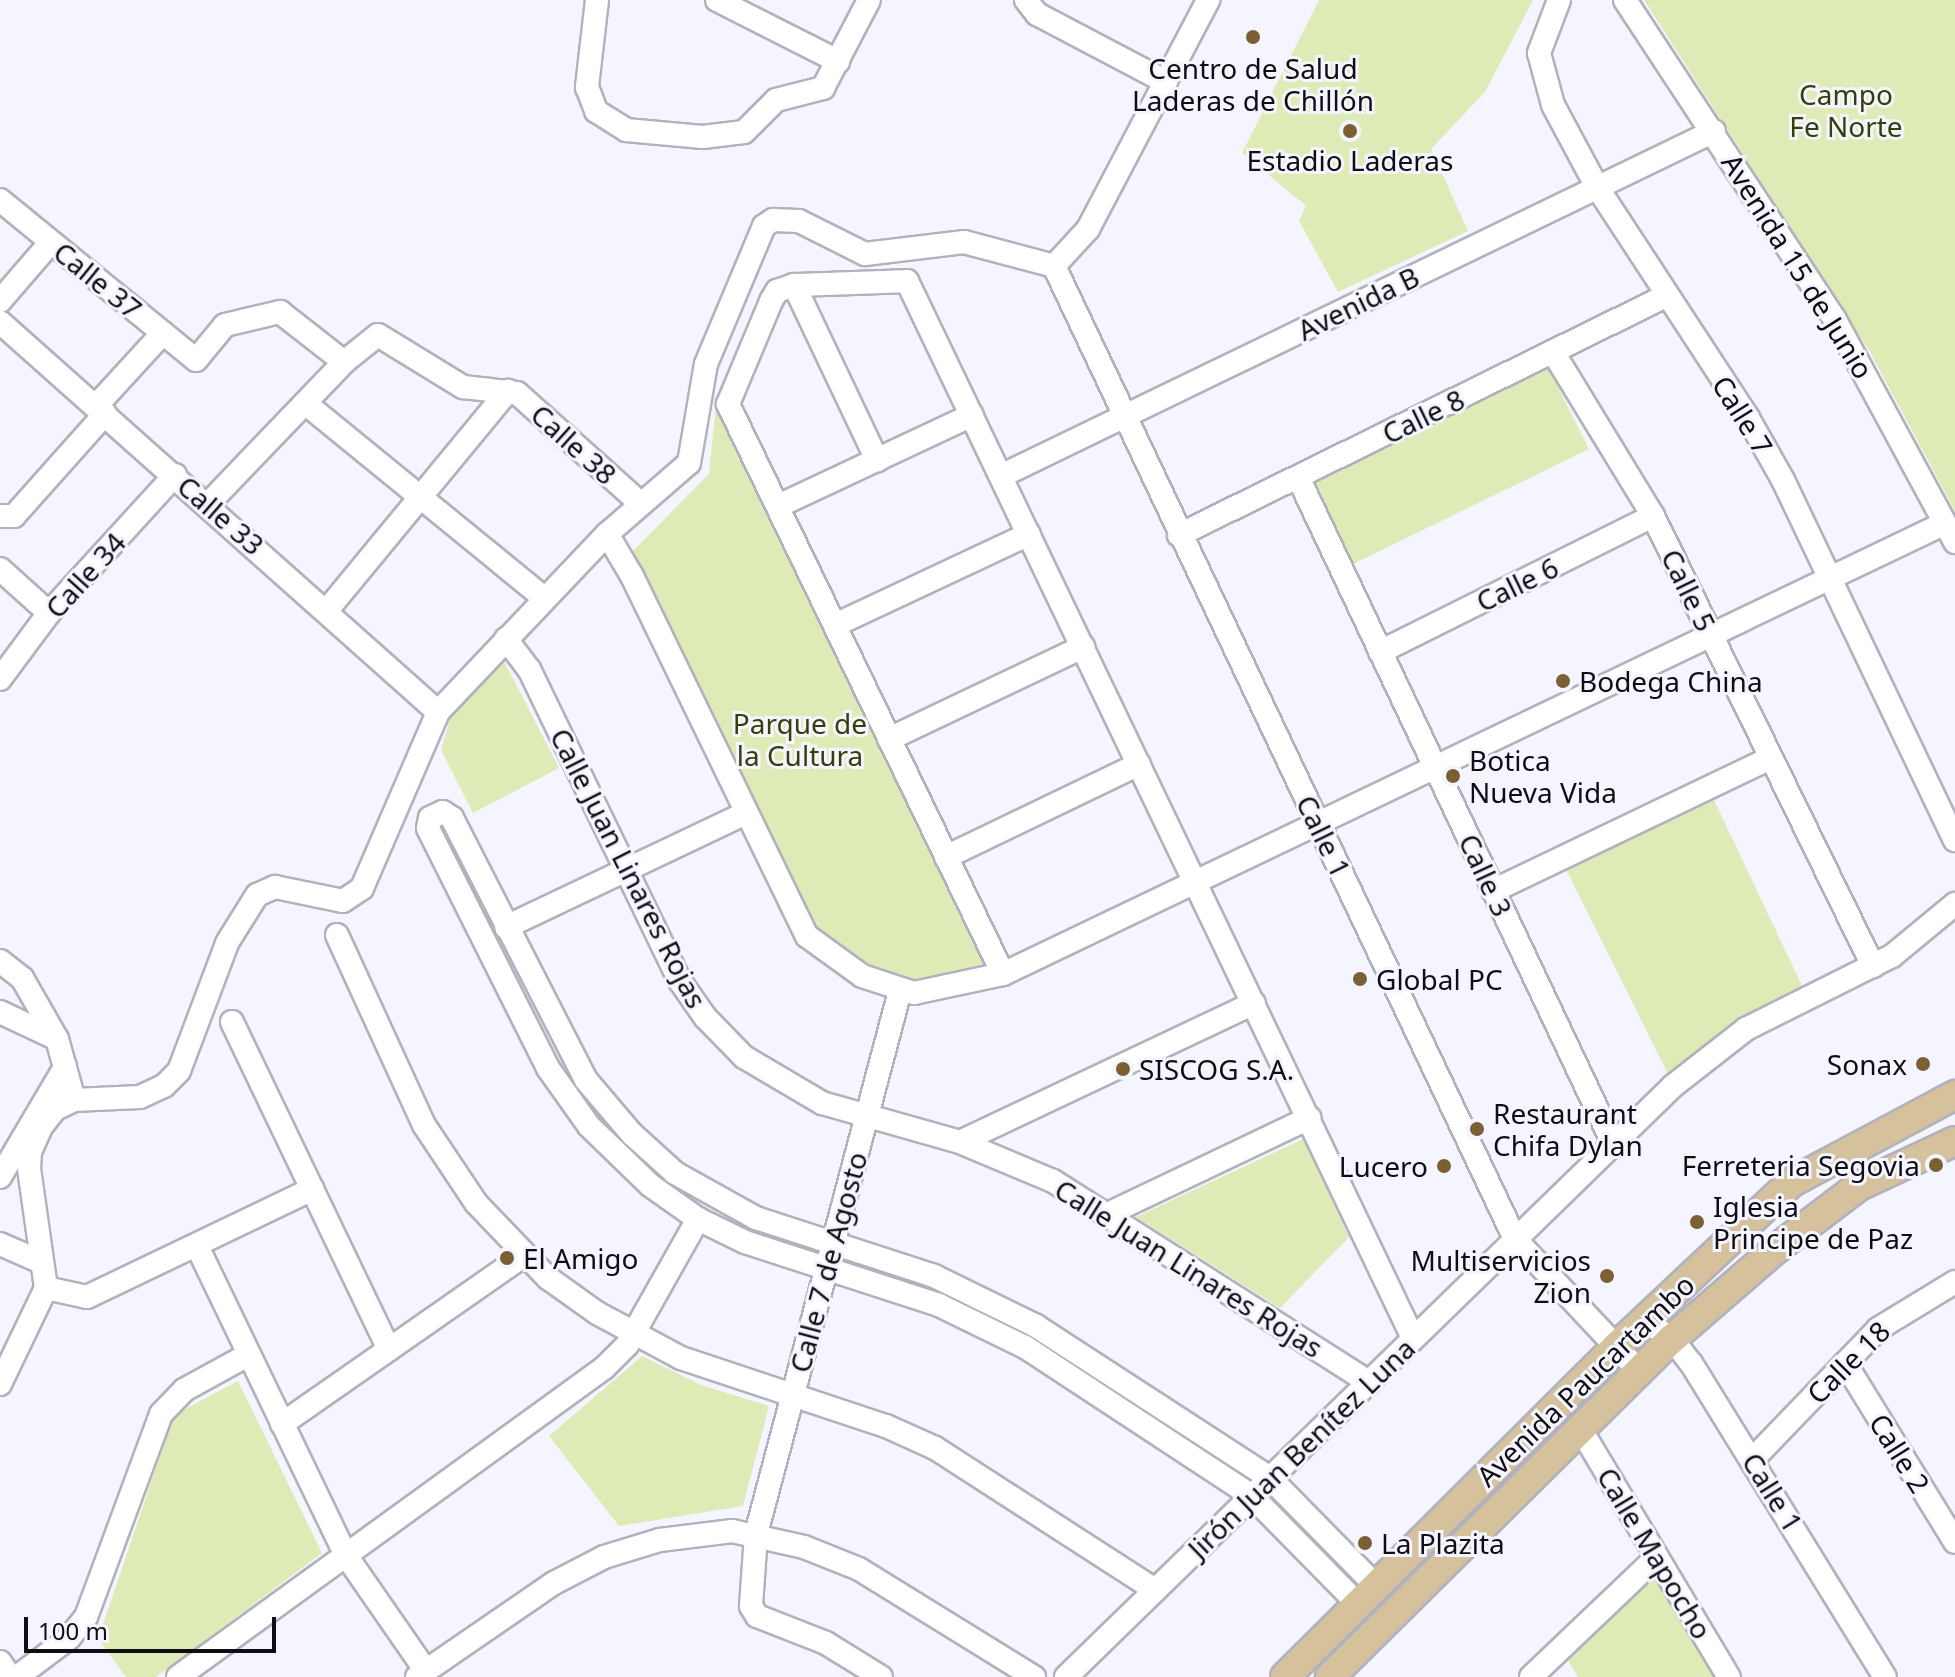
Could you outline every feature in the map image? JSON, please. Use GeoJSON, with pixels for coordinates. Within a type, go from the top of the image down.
{"type":"FeatureCollection","features":[{"type":"Feature","properties":{"kind":"main road","name":"Avenida Paucartambo"},"geometry":{"type":"LineString","coordinates":[[1285,1677],[1616,1347],[1792,1182],[1955,1095]]}},
{"type":"Feature","properties":{"kind":"main road","name":"Avenida Paucartambo"},"geometry":{"type":"LineString","coordinates":[[1330,1677],[1672,1339],[1819,1213],[1872,1179],[1955,1141]]}},
{"type":"Feature","properties":{"kind":"street"},"geometry":{"type":"LineString","coordinates":[[597,0],[587,87],[590,102],[605,120],[645,133],[735,135],[776,100],[823,88],[869,0]]}},
{"type":"Feature","properties":{"kind":"street"},"geometry":{"type":"LineString","coordinates":[[717,0],[838,61]]}},
{"type":"Feature","properties":{"kind":"street"},"geometry":{"type":"LineString","coordinates":[[1026,0],[1037,14],[1166,82]]}},
{"type":"Feature","properties":{"kind":"street"},"geometry":{"type":"LineString","coordinates":[[0,1384],[46,1288],[39,1261],[30,1152],[55,1109],[74,1100],[140,1097],[164,1086],[179,1071],[227,943],[257,895],[275,887],[343,901],[362,888],[438,712],[607,534],[689,463],[706,364],[759,234],[773,220],[799,221],[865,254],[964,242],[1054,266],[1088,229],[1208,0]]}},
{"type":"Feature","properties":{"kind":"street","name":"Calle 7"},"geometry":{"type":"LineString","coordinates":[[1559,0],[1543,32],[1542,76],[1597,187],[1748,418],[1955,840]]}},
{"type":"Feature","properties":{"kind":"street","name":"Avenida 15 de Junio"},"geometry":{"type":"LineString","coordinates":[[1625,0],[1714,131],[1834,318],[1950,533]]}},
{"type":"Feature","properties":{"kind":"street","name":"Avenida B"},"geometry":{"type":"LineString","coordinates":[[1001,476],[1714,131]]}},
{"type":"Feature","properties":{"kind":"street","name":"Calle 37"},"geometry":{"type":"LineString","coordinates":[[0,200],[196,360],[225,325],[280,312],[344,362]]}},
{"type":"Feature","properties":{"kind":"street"},"geometry":{"type":"LineString","coordinates":[[0,301],[51,242]]}},
{"type":"Feature","properties":{"kind":"street","name":"Calle 1"},"geometry":{"type":"LineString","coordinates":[[1054,266],[1515,1239],[1641,1373]]}},
{"type":"Feature","properties":{"kind":"street"},"geometry":{"type":"LineString","coordinates":[[1003,974],[728,404],[771,301],[777,291],[794,285],[907,281],[1413,1338]]}},
{"type":"Feature","properties":{"kind":"street"},"geometry":{"type":"LineString","coordinates":[[794,285],[877,460]]}},
{"type":"Feature","properties":{"kind":"street","name":"Calle 8"},"geometry":{"type":"LineString","coordinates":[[1179,535],[1666,296]]}},
{"type":"Feature","properties":{"kind":"street","name":"Calle 33"},"geometry":{"type":"LineString","coordinates":[[0,322],[328,609],[438,712]]}},
{"type":"Feature","properties":{"kind":"street"},"geometry":{"type":"LineString","coordinates":[[4,518],[101,410],[163,333]]}},
{"type":"Feature","properties":{"kind":"street","name":"Calle 38"},"geometry":{"type":"LineString","coordinates":[[344,362],[378,335],[463,387],[480,393],[517,393],[640,503]]}},
{"type":"Feature","properties":{"kind":"street","name":"Calle 5"},"geometry":{"type":"LineString","coordinates":[[1553,352],[1653,516],[1873,966]]}},
{"type":"Feature","properties":{"kind":"street"},"geometry":{"type":"LineString","coordinates":[[208,504],[344,362]]}},
{"type":"Feature","properties":{"kind":"street"},"geometry":{"type":"LineString","coordinates":[[328,609],[508,391]]}},
{"type":"Feature","properties":{"kind":"street"},"geometry":{"type":"LineString","coordinates":[[305,403],[544,598]]}},
{"type":"Feature","properties":{"kind":"street"},"geometry":{"type":"LineString","coordinates":[[778,506],[972,415]]}},
{"type":"Feature","properties":{"kind":"street","name":"Calle 34"},"geometry":{"type":"LineString","coordinates":[[0,679],[49,613],[175,475]]}},
{"type":"Feature","properties":{"kind":"street","name":"Calle 3"},"geometry":{"type":"LineString","coordinates":[[1298,477],[1613,1143]]}},
{"type":"Feature","properties":{"kind":"street","name":"Calle 6"},"geometry":{"type":"LineString","coordinates":[[1380,652],[1653,516]]}},
{"type":"Feature","properties":{"kind":"street"},"geometry":{"type":"LineString","coordinates":[[607,534],[632,576],[807,936],[843,966],[900,991],[939,991],[1003,974],[1829,579],[1950,533]]}},
{"type":"Feature","properties":{"kind":"street"},"geometry":{"type":"LineString","coordinates":[[835,625],[1029,534]]}},
{"type":"Feature","properties":{"kind":"street"},"geometry":{"type":"LineString","coordinates":[[0,569],[49,613]]}},
{"type":"Feature","properties":{"kind":"street","name":"Calle Juan Linares Rojas"},"geometry":{"type":"LineString","coordinates":[[506,639],[529,669],[680,981],[723,1037],[784,1084],[867,1116],[960,1142],[1027,1168],[1110,1213],[1369,1382]]}},
{"type":"Feature","properties":{"kind":"street"},"geometry":{"type":"LineString","coordinates":[[889,739],[1083,647]]}},
{"type":"Feature","properties":{"kind":"street"},"geometry":{"type":"LineString","coordinates":[[1493,891],[1771,758]]}},
{"type":"Feature","properties":{"kind":"street"},"geometry":{"type":"LineString","coordinates":[[946,857],[1139,764]]}},
{"type":"Feature","properties":{"kind":"street"},"geometry":{"type":"LineString","coordinates":[[506,927],[746,813]]}},
{"type":"Feature","properties":{"kind":"street"},"geometry":{"type":"LineString","coordinates":[[433,815],[452,818],[574,1062],[632,1134],[712,1197],[756,1218],[934,1276],[1006,1309],[1270,1478],[1367,1595],[1252,1496],[998,1332],[939,1305],[774,1253],[698,1219],[625,1164],[561,1089],[428,828],[433,815]]}},
{"type":"Feature","properties":{"kind":"street","name":"Jirón Juan Benítez Luna"},"geometry":{"type":"LineString","coordinates":[[1066,1677],[1613,1143],[1729,1040],[1873,966],[1955,904]]}},
{"type":"Feature","properties":{"kind":"street"},"geometry":{"type":"LineString","coordinates":[[337,935],[424,1125],[476,1203],[524,1255],[571,1295],[633,1334],[703,1367],[886,1426],[935,1448],[1155,1590]]}},
{"type":"Feature","properties":{"kind":"street"},"geometry":{"type":"LineString","coordinates":[[3,970],[22,978],[57,1039],[74,1100]]}},
{"type":"Feature","properties":{"kind":"street","name":"Calle 7 de Agosto"},"geometry":{"type":"LineString","coordinates":[[881,1677],[826,1643],[753,1611],[756,1534],[900,991]]}},
{"type":"Feature","properties":{"kind":"street"},"geometry":{"type":"LineString","coordinates":[[960,1142],[1254,1003]]}},
{"type":"Feature","properties":{"kind":"street"},"geometry":{"type":"LineString","coordinates":[[0,1012],[57,1039]]}},
{"type":"Feature","properties":{"kind":"street"},"geometry":{"type":"LineString","coordinates":[[232,1022],[389,1349]]}},
{"type":"Feature","properties":{"kind":"street"},"geometry":{"type":"LineString","coordinates":[[0,1177],[65,1067]]}},
{"type":"Feature","properties":{"kind":"street"},"geometry":{"type":"LineString","coordinates":[[1110,1213],[1309,1118]]}},
{"type":"Feature","properties":{"kind":"street"},"geometry":{"type":"LineString","coordinates":[[46,1288],[87,1297],[312,1189]]}},
{"type":"Feature","properties":{"kind":"street"},"geometry":{"type":"LineString","coordinates":[[178,1677],[345,1554],[532,1425],[604,1368],[633,1334],[698,1219]]}},
{"type":"Feature","properties":{"kind":"street"},"geometry":{"type":"LineString","coordinates":[[0,1244],[39,1261]]}},
{"type":"Feature","properties":{"kind":"street"},"geometry":{"type":"LineString","coordinates":[[197,1246],[345,1554],[422,1674],[554,1583],[604,1557],[702,1532],[756,1534],[859,1569],[1034,1677]]}},
{"type":"Feature","properties":{"kind":"street"},"geometry":{"type":"LineString","coordinates":[[282,1424],[524,1255]]}},
{"type":"Feature","properties":{"kind":"street","name":"Calle 18"},"geometry":{"type":"LineString","coordinates":[[1753,1459],[1845,1363],[1907,1307],[1954,1284]]}},
{"type":"Feature","properties":{"kind":"street","name":"Calle 1"},"geometry":{"type":"LineString","coordinates":[[1644,1320],[1672,1339],[1753,1459],[1885,1677]]}},
{"type":"Feature","properties":{"kind":"street"},"geometry":{"type":"LineString","coordinates":[[17,1677],[82,1623],[161,1414],[184,1390],[248,1355]]}},
{"type":"Feature","properties":{"kind":"street","name":"Calle 2"},"geometry":{"type":"LineString","coordinates":[[1845,1363],[1955,1542]]}},
{"type":"Feature","properties":{"kind":"street","name":"Calle Mapocho"},"geometry":{"type":"LineString","coordinates":[[1581,1430],[1729,1677]]}},
{"type":"Feature","properties":{"kind":"street"},"geometry":{"type":"LineString","coordinates":[[1531,1677],[1657,1557]]}},
{"type":"Feature","properties":{"kind":"street"},"geometry":{"type":"LineString","coordinates":[[0,1662],[10,1677]]}},
{"type":"Feature","properties":{"kind":"green space","name":"Estadio Laderas"},"geometry":{"type":"Polygon","coordinates":[[[1319,0],[1533,0],[1485,92],[1431,149],[1468,231],[1338,292],[1299,221],[1306,206],[1242,153],[1319,0]]]}},
{"type":"Feature","properties":{"kind":"green space","name":"Campo Fe Norte"},"geometry":{"type":"Polygon","coordinates":[[[1644,0],[1955,0],[1955,511],[1870,352],[1644,0]]]}},
{"type":"Feature","properties":{"kind":"green space"},"geometry":{"type":"Polygon","coordinates":[[[1548,367],[1589,449],[1353,564],[1312,482],[1548,367]]]}},
{"type":"Feature","properties":{"kind":"green space","name":"Parque de la Cultura"},"geometry":{"type":"Polygon","coordinates":[[[717,395],[986,959],[986,970],[932,985],[897,983],[823,943],[630,554],[709,474],[717,395]]]}},
{"type":"Feature","properties":{"kind":"green space"},"geometry":{"type":"Polygon","coordinates":[[[503,659],[559,768],[473,813],[441,750],[450,719],[503,659]]]}},
{"type":"Feature","properties":{"kind":"green space"},"geometry":{"type":"Polygon","coordinates":[[[1714,800],[1805,992],[1670,1078],[1566,869],[1714,800]]]}},
{"type":"Feature","properties":{"kind":"green space"},"geometry":{"type":"Polygon","coordinates":[[[1303,1139],[1349,1237],[1280,1308],[1136,1217],[1303,1139]]]}},
{"type":"Feature","properties":{"kind":"green space"},"geometry":{"type":"Polygon","coordinates":[[[642,1356],[701,1385],[769,1406],[743,1506],[619,1526],[549,1436],[642,1356]]]}},
{"type":"Feature","properties":{"kind":"green space"},"geometry":{"type":"Polygon","coordinates":[[[238,1381],[322,1553],[156,1677],[126,1677],[98,1639],[174,1415],[238,1381]]]}},
{"type":"Feature","properties":{"kind":"green space"},"geometry":{"type":"Polygon","coordinates":[[[1654,1569],[1718,1677],[1578,1677],[1563,1652],[1654,1569]]]}},
{"type":"Feature","properties":{"kind":"place","name":"Centro de Salud Laderas de Chillón"},"geometry":{"type":"Point","coordinates":[1253,37]}},
{"type":"Feature","properties":{"kind":"place","name":"Estadio Laderas"},"geometry":{"type":"Point","coordinates":[1350,131]}},
{"type":"Feature","properties":{"kind":"place","name":"Bodega China"},"geometry":{"type":"Point","coordinates":[1563,681]}},
{"type":"Feature","properties":{"kind":"place","name":"Botica Nueva Vida"},"geometry":{"type":"Point","coordinates":[1453,776]}},
{"type":"Feature","properties":{"kind":"place","name":"Global PC"},"geometry":{"type":"Point","coordinates":[1360,979]}},
{"type":"Feature","properties":{"kind":"place","name":"Sonax"},"geometry":{"type":"Point","coordinates":[1923,1064]}},
{"type":"Feature","properties":{"kind":"place","name":"SISCOG S.A."},"geometry":{"type":"Point","coordinates":[1123,1069]}},
{"type":"Feature","properties":{"kind":"place","name":"Restaurant Chifa Dylan"},"geometry":{"type":"Point","coordinates":[1477,1129]}},
{"type":"Feature","properties":{"kind":"place","name":"Ferreteria Segovia"},"geometry":{"type":"Point","coordinates":[1936,1165]}},
{"type":"Feature","properties":{"kind":"place","name":"Lucero"},"geometry":{"type":"Point","coordinates":[1444,1166]}},
{"type":"Feature","properties":{"kind":"place","name":"Iglesia Principe de Paz"},"geometry":{"type":"Point","coordinates":[1697,1222]}},
{"type":"Feature","properties":{"kind":"place","name":"El Amigo"},"geometry":{"type":"Point","coordinates":[507,1258]}},
{"type":"Feature","properties":{"kind":"place","name":"Multiservicios Zion"},"geometry":{"type":"Point","coordinates":[1607,1276]}},
{"type":"Feature","properties":{"kind":"place","name":"La Plazita"},"geometry":{"type":"Point","coordinates":[1365,1543]}}]}
